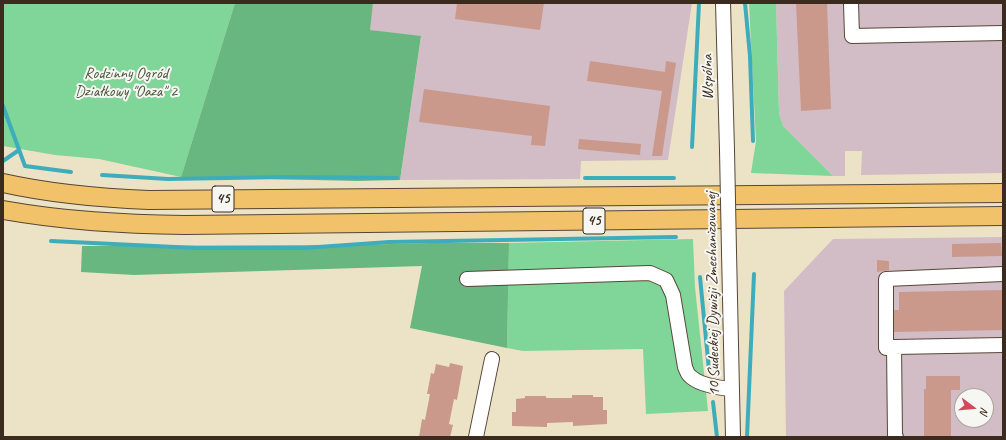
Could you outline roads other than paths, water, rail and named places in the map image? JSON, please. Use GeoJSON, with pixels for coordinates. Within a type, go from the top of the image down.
{"type":"FeatureCollection","features":[{"type":"Feature","properties":{"kind":"main road","name":"45"},"geometry":{"type":"LineString","coordinates":[[3,183],[88,197],[149,200],[1003,193]]}},
{"type":"Feature","properties":{"kind":"main road","name":"45"},"geometry":{"type":"LineString","coordinates":[[3,210],[87,222],[185,225],[1003,216]]}},
{"type":"Feature","properties":{"kind":"street","name":"Wspólna"},"geometry":{"type":"LineString","coordinates":[[723,3],[726,150]]}},
{"type":"Feature","properties":{"kind":"street"},"geometry":{"type":"LineString","coordinates":[[851,3],[852,36],[1003,33]]}},
{"type":"Feature","properties":{"kind":"street","name":"10 Sudeckiej Dywizji Zmechanizowanej"},"geometry":{"type":"LineString","coordinates":[[726,150],[733,437]]}},
{"type":"Feature","properties":{"kind":"street"},"geometry":{"type":"LineString","coordinates":[[467,279],[650,273],[666,280],[673,295],[685,367],[690,375],[702,382],[718,388],[732,389]]}},
{"type":"Feature","properties":{"kind":"street"},"geometry":{"type":"LineString","coordinates":[[1003,274],[886,280],[886,348],[1003,345]]}},
{"type":"Feature","properties":{"kind":"street"},"geometry":{"type":"LineString","coordinates":[[894,347],[896,437]]}},
{"type":"Feature","properties":{"kind":"street"},"geometry":{"type":"LineString","coordinates":[[476,437],[492,359]]}},
{"type":"Feature","properties":{"kind":"waterway"},"geometry":{"type":"LineString","coordinates":[[692,147],[699,3]]}},
{"type":"Feature","properties":{"kind":"waterway"},"geometry":{"type":"LineString","coordinates":[[745,3],[750,56],[753,141]]}},
{"type":"Feature","properties":{"kind":"waterway"},"geometry":{"type":"LineString","coordinates":[[3,106],[25,166],[71,172]]}},
{"type":"Feature","properties":{"kind":"waterway"},"geometry":{"type":"LineString","coordinates":[[3,161],[19,150]]}},
{"type":"Feature","properties":{"kind":"waterway"},"geometry":{"type":"LineString","coordinates":[[102,175],[168,179],[286,177],[397,178]]}},
{"type":"Feature","properties":{"kind":"waterway"},"geometry":{"type":"LineString","coordinates":[[585,178],[674,178]]}},
{"type":"Feature","properties":{"kind":"waterway"},"geometry":{"type":"LineString","coordinates":[[51,241],[196,248],[304,248],[389,242],[676,237]]}},
{"type":"Feature","properties":{"kind":"waterway"},"geometry":{"type":"LineString","coordinates":[[747,437],[754,274]]}},
{"type":"Feature","properties":{"kind":"waterway"},"geometry":{"type":"LineString","coordinates":[[700,277],[709,370]]}},
{"type":"Feature","properties":{"kind":"waterway"},"geometry":{"type":"LineString","coordinates":[[713,402],[717,437]]}},
{"type":"Feature","properties":{"kind":"park label","name":"Rodzinny Ogród Działkowy \"Oaza\" 2"},"geometry":{"type":"Point","coordinates":[126,83]}}]}
